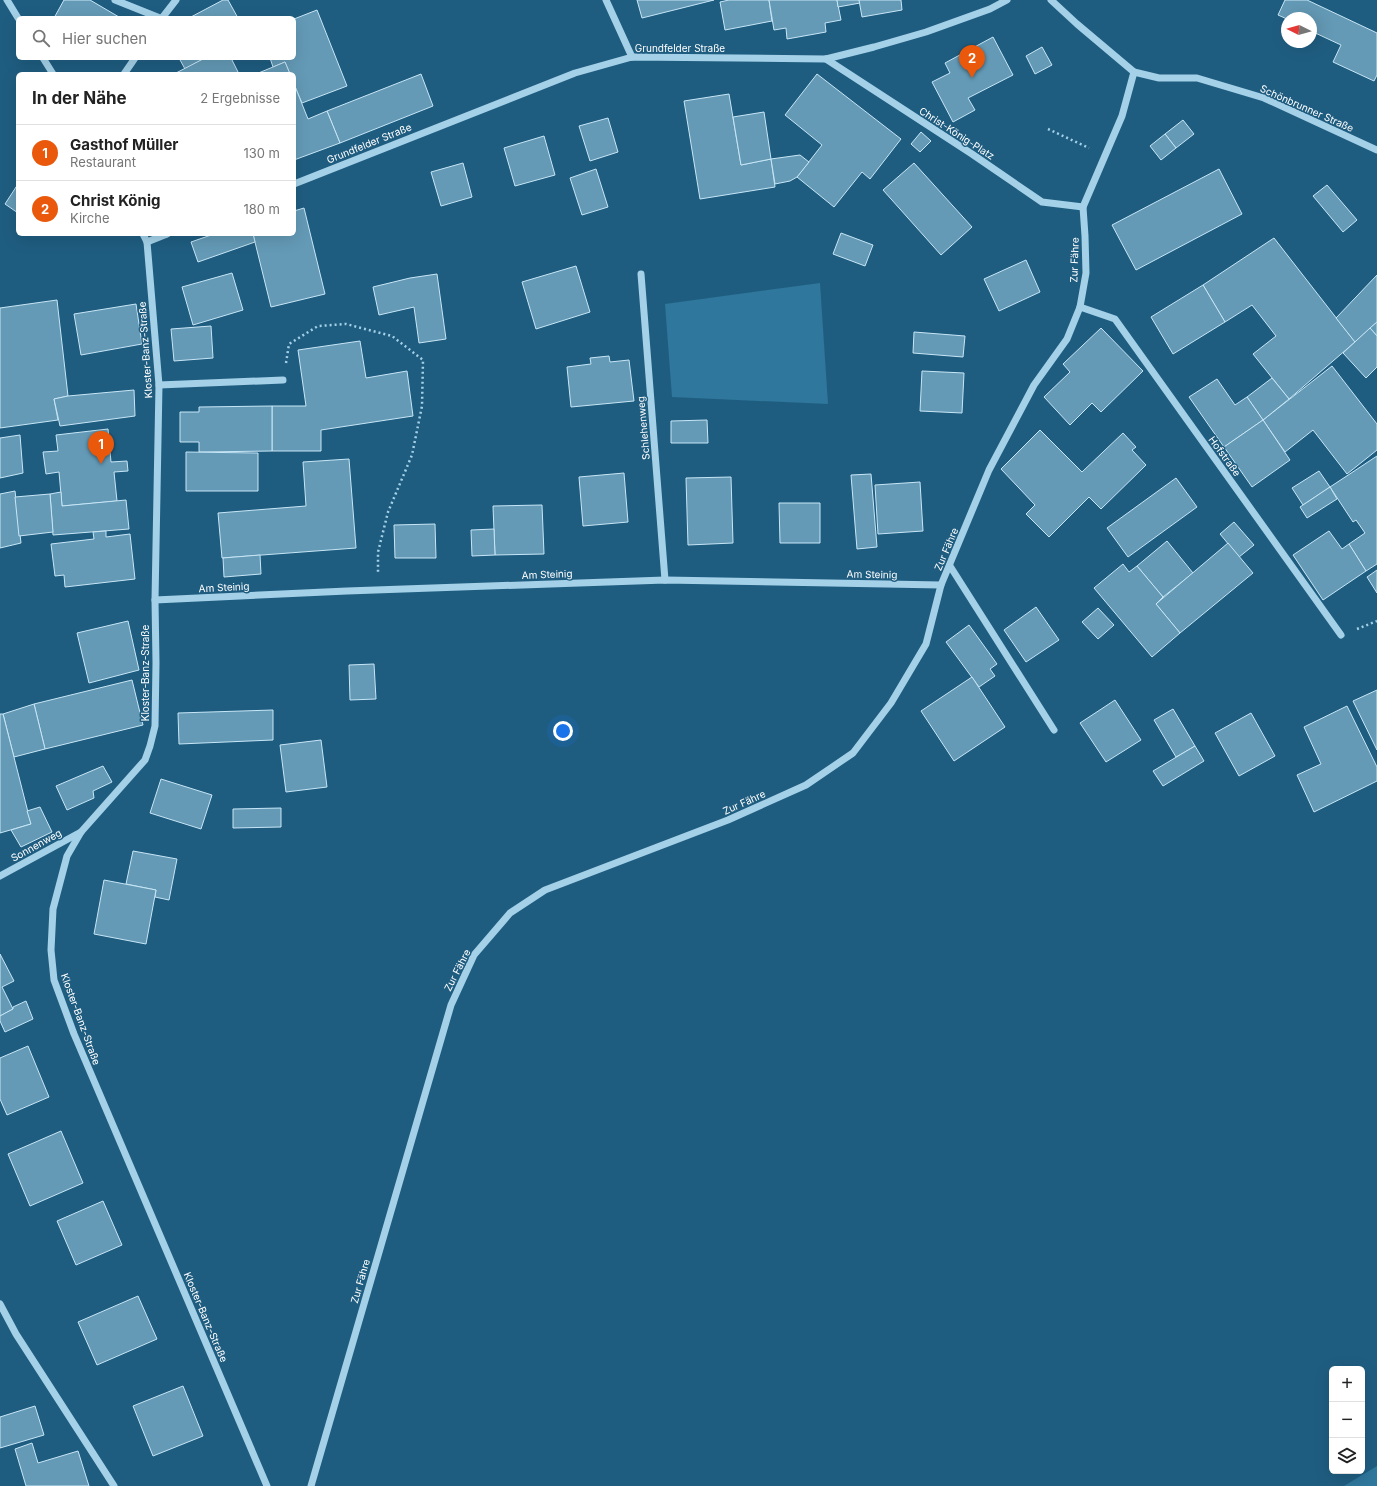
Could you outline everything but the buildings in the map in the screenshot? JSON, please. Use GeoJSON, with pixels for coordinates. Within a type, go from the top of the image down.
{"type":"FeatureCollection","features":[{"type":"Feature","properties":{"kind":"street"},"geometry":{"type":"LineString","coordinates":[[7,0],[17,16]]}},
{"type":"Feature","properties":{"kind":"street"},"geometry":{"type":"LineString","coordinates":[[115,0],[156,16]]}},
{"type":"Feature","properties":{"kind":"street"},"geometry":{"type":"LineString","coordinates":[[163,16],[176,0]]}},
{"type":"Feature","properties":{"kind":"street"},"geometry":{"type":"LineString","coordinates":[[606,0],[632,57]]}},
{"type":"Feature","properties":{"kind":"street","name":"Grundfelder Straße"},"geometry":{"type":"LineString","coordinates":[[296,183],[575,73],[632,57],[826,59],[874,48],[926,32],[990,9],[1007,0]]}},
{"type":"Feature","properties":{"kind":"street"},"geometry":{"type":"LineString","coordinates":[[1051,0],[1134,72]]}},
{"type":"Feature","properties":{"kind":"street","name":"Christ-König-Platz"},"geometry":{"type":"LineString","coordinates":[[826,59],[978,158],[1042,202],[1083,207]]}},
{"type":"Feature","properties":{"kind":"street"},"geometry":{"type":"LineString","coordinates":[[44,60],[52,72]]}},
{"type":"Feature","properties":{"kind":"street"},"geometry":{"type":"LineString","coordinates":[[125,72],[134,60]]}},
{"type":"Feature","properties":{"kind":"street","name":"Schönbrunner Straße"},"geometry":{"type":"LineString","coordinates":[[1134,72],[1159,78],[1197,78],[1264,98],[1377,150]]}},
{"type":"Feature","properties":{"kind":"street","name":"Zur Fähre"},"geometry":{"type":"LineString","coordinates":[[311,1486],[450,1005],[474,955],[510,913],[545,890],[728,820],[806,785],[853,753],[892,703],[926,644],[941,585],[989,470],[1034,385],[1068,339],[1080,307],[1086,273],[1083,207],[1122,116],[1134,72]]}},
{"type":"Feature","properties":{"kind":"street"},"geometry":{"type":"LineString","coordinates":[[144,236],[147,242],[162,236]]}},
{"type":"Feature","properties":{"kind":"street","name":"Kloster-Banz-Straße"},"geometry":{"type":"LineString","coordinates":[[147,242],[159,385],[155,600],[155,726],[145,760],[81,832],[68,856],[53,909],[51,950],[54,980],[74,1034],[267,1486]]}},
{"type":"Feature","properties":{"kind":"street","name":"Schlehenweg"},"geometry":{"type":"LineString","coordinates":[[641,274],[665,580]]}},
{"type":"Feature","properties":{"kind":"street","name":"Hofstraße"},"geometry":{"type":"LineString","coordinates":[[1080,307],[1115,319],[1341,635]]}},
{"type":"Feature","properties":{"kind":"street"},"geometry":{"type":"LineString","coordinates":[[159,385],[284,380]]}},
{"type":"Feature","properties":{"kind":"street"},"geometry":{"type":"LineString","coordinates":[[950,566],[1054,730]]}},
{"type":"Feature","properties":{"kind":"street","name":"Am Steinig"},"geometry":{"type":"LineString","coordinates":[[155,600],[378,590],[665,580],[941,585]]}},
{"type":"Feature","properties":{"kind":"street","name":"Sonnenweg"},"geometry":{"type":"LineString","coordinates":[[0,876],[81,832]]}},
{"type":"Feature","properties":{"kind":"street"},"geometry":{"type":"LineString","coordinates":[[0,1304],[16,1334],[114,1486]]}},
{"type":"Feature","properties":{"kind":"path"},"geometry":{"type":"LineString","coordinates":[[1048,129],[1106,156]]}},
{"type":"Feature","properties":{"kind":"path"},"geometry":{"type":"LineString","coordinates":[[284,380],[289,344],[318,326],[346,324],[392,336],[423,360],[422,406],[412,455],[388,512],[378,552],[378,590]]}},
{"type":"Feature","properties":{"kind":"shaded area"},"geometry":{"type":"Polygon","coordinates":[[[820,283],[828,404],[672,397],[665,304],[820,283]]]}},
{"type":"Feature","properties":{"kind":"shaded area"},"geometry":{"type":"Polygon","coordinates":[[[1377,1466],[1377,1486],[1344,1486],[1365,1474],[1377,1466]]]}},
{"type":"Feature","properties":{"kind":"place","name":"Christ König"},"geometry":{"type":"Point","coordinates":[972,78]}},
{"type":"Feature","properties":{"kind":"place","name":"Gasthof Müller"},"geometry":{"type":"Point","coordinates":[101,464]}}]}
